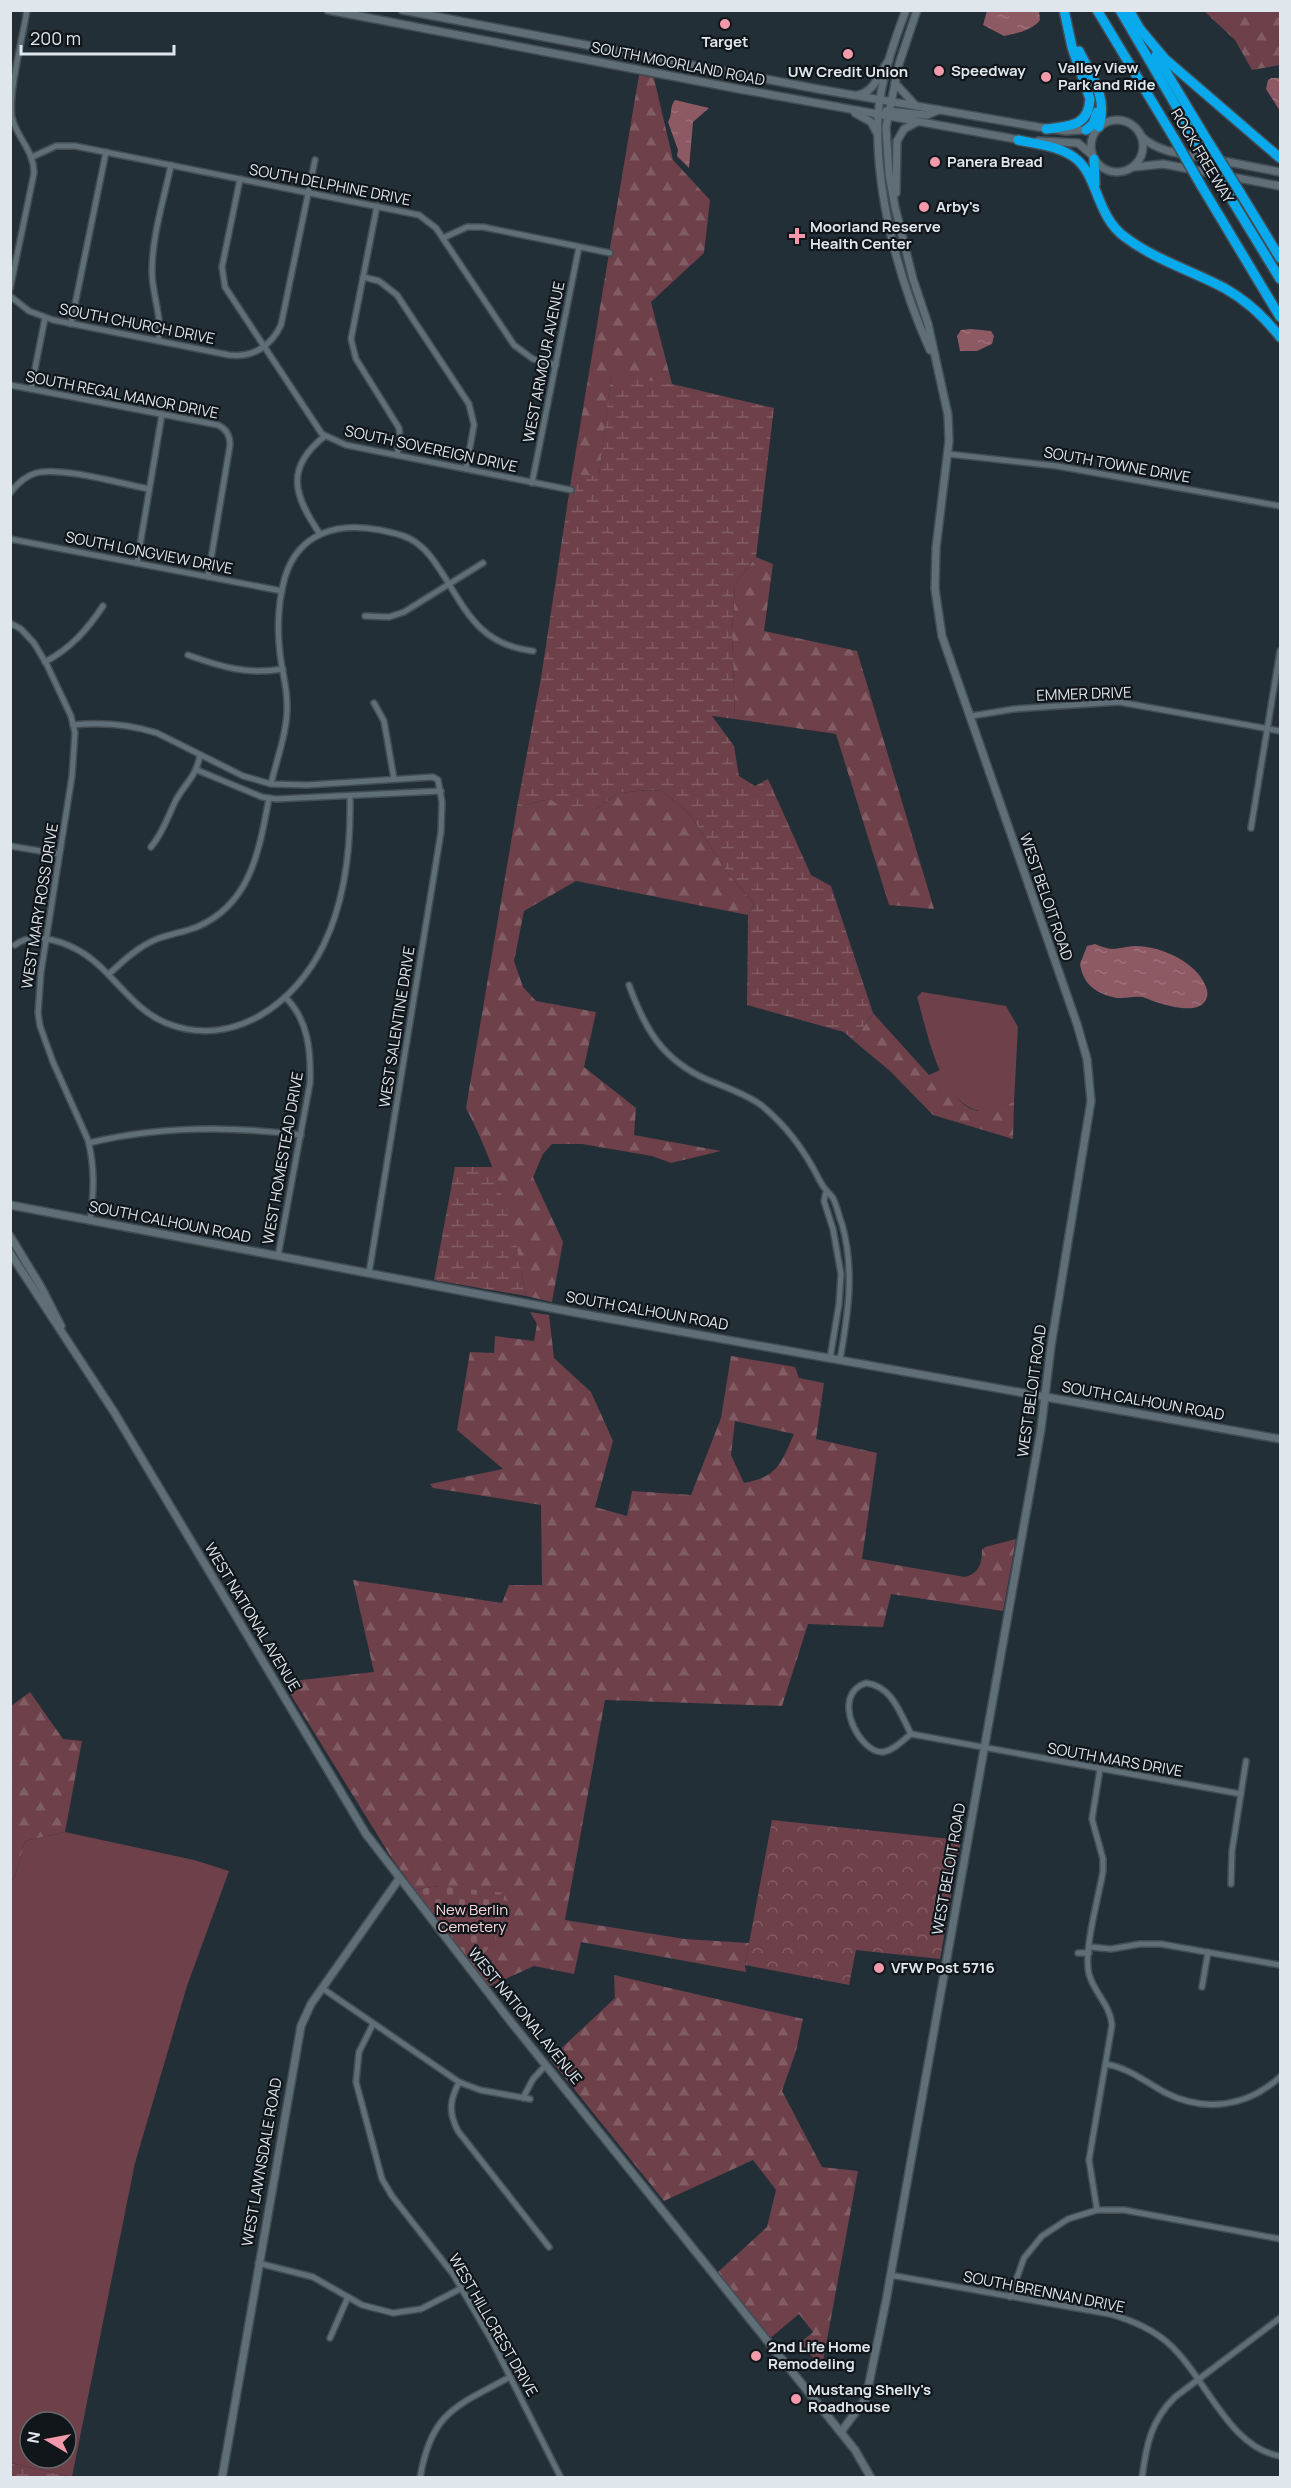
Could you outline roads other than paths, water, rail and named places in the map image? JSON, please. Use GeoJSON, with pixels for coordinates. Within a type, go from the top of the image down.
{"type":"FeatureCollection","features":[{"type":"Feature","properties":{"kind":"highway"},"geometry":{"type":"LineString","coordinates":[[1064,10],[1070,31],[1102,96],[1103,105],[1098,128]]}},
{"type":"Feature","properties":{"kind":"highway","name":"ROCK FREEWAY"},"geometry":{"type":"LineString","coordinates":[[1097,10],[1281,317]]}},
{"type":"Feature","properties":{"kind":"highway","name":"ROCK FREEWAY"},"geometry":{"type":"LineString","coordinates":[[1120,10],[1281,279]]}},
{"type":"Feature","properties":{"kind":"highway"},"geometry":{"type":"LineString","coordinates":[[1129,10],[1281,258]]}},
{"type":"Feature","properties":{"kind":"highway"},"geometry":{"type":"LineString","coordinates":[[1139,28],[1165,59],[1281,158]]}},
{"type":"Feature","properties":{"kind":"highway"},"geometry":{"type":"LineString","coordinates":[[1046,129],[1074,124],[1084,119],[1089,111],[1090,99],[1072,47],[1070,31]]}},
{"type":"Feature","properties":{"kind":"highway"},"geometry":{"type":"LineString","coordinates":[[1080,53],[1097,103],[1093,124],[1086,130]]}},
{"type":"Feature","properties":{"kind":"highway"},"geometry":{"type":"LineString","coordinates":[[1018,140],[1064,152],[1075,158],[1085,167],[1109,221],[1123,236],[1138,247],[1227,290],[1255,310],[1281,337]]}},
{"type":"Feature","properties":{"kind":"highway"},"geometry":{"type":"LineString","coordinates":[[1093,157],[1096,195]]}},
{"type":"Feature","properties":{"kind":"main road","name":"SOUTH MOORLAND ROAD"},"geometry":{"type":"LineString","coordinates":[[328,10],[850,110],[878,115],[888,113],[917,122],[1018,140],[1078,143],[1093,157]]}},
{"type":"Feature","properties":{"kind":"main road","name":"SOUTH MOORLAND ROAD"},"geometry":{"type":"LineString","coordinates":[[402,10],[1046,129],[1066,131],[1098,128]]}},
{"type":"Feature","properties":{"kind":"main road","name":"WEST BELOIT ROAD"},"geometry":{"type":"LineString","coordinates":[[906,10],[890,58],[878,115],[881,175],[887,214],[911,302],[935,360]]}},
{"type":"Feature","properties":{"kind":"main road","name":"WEST BELOIT ROAD"},"geometry":{"type":"LineString","coordinates":[[841,2432],[861,2405],[869,2387],[1032,1485],[1090,1116],[1090,1075],[1077,1024],[942,636],[935,589],[936,548],[948,454],[948,415],[928,324],[913,279],[889,174],[888,113],[909,29],[917,10]]}},
{"type":"Feature","properties":{"kind":"main road"},"geometry":{"type":"LineString","coordinates":[[495,42],[498,29]]}},
{"type":"Feature","properties":{"kind":"main road"},"geometry":{"type":"LineString","coordinates":[[854,95],[866,93],[874,86],[890,58]]}},
{"type":"Feature","properties":{"kind":"main road"},"geometry":{"type":"LineString","coordinates":[[895,83],[916,106]]}},
{"type":"Feature","properties":{"kind":"main road"},"geometry":{"type":"LineString","coordinates":[[850,110],[871,122],[878,135]]}},
{"type":"Feature","properties":{"kind":"main road"},"geometry":{"type":"LineString","coordinates":[[888,113],[927,115],[939,110]]}},
{"type":"Feature","properties":{"kind":"main road"},"geometry":{"type":"LineString","coordinates":[[1281,172],[1164,150],[1154,146],[1142,137],[1137,129],[1123,120],[1114,120],[1098,128],[1092,137],[1093,157],[1098,165],[1112,172],[1163,164],[1281,186]]}},
{"type":"Feature","properties":{"kind":"main road"},"geometry":{"type":"LineString","coordinates":[[895,207],[897,141],[904,129],[917,122]]}},
{"type":"Feature","properties":{"kind":"main road"},"geometry":{"type":"LineString","coordinates":[[1134,167],[1142,153],[1142,137]]}},
{"type":"Feature","properties":{"kind":"main road","name":"SOUTH CALHOUN ROAD"},"geometry":{"type":"LineString","coordinates":[[10,1205],[840,1360],[1281,1439]]}},
{"type":"Feature","properties":{"kind":"main road"},"geometry":{"type":"LineString","coordinates":[[10,1214],[19,1207]]}},
{"type":"Feature","properties":{"kind":"main road","name":"WEST NATIONAL AVENUE"},"geometry":{"type":"LineString","coordinates":[[10,1236],[41,1287],[63,1331],[358,1822],[399,1879],[546,2065],[841,2432],[858,2454],[872,2478]]}},
{"type":"Feature","properties":{"kind":"main road","name":"WEST NATIONAL AVENUE"},"geometry":{"type":"LineString","coordinates":[[10,1253],[51,1318],[63,1331]]}},
{"type":"Feature","properties":{"kind":"main road","name":"WEST LAWNSDALE ROAD"},"geometry":{"type":"LineString","coordinates":[[222,2478],[298,2038],[306,2014],[322,1988],[399,1879]]}},
{"type":"Feature","properties":{"kind":"street"},"geometry":{"type":"LineString","coordinates":[[10,290],[33,179],[32,157],[15,126],[11,108],[27,10]]}},
{"type":"Feature","properties":{"kind":"street","name":"SOUTH DELPHINE DRIVE"},"geometry":{"type":"LineString","coordinates":[[32,157],[50,148],[66,145],[418,215],[431,223],[443,238],[514,345],[533,359],[556,365]]}},
{"type":"Feature","properties":{"kind":"street"},"geometry":{"type":"LineString","coordinates":[[71,324],[106,152]]}},
{"type":"Feature","properties":{"kind":"street"},"geometry":{"type":"LineString","coordinates":[[263,348],[275,337],[281,325],[315,160]]}},
{"type":"Feature","properties":{"kind":"street"},"geometry":{"type":"LineString","coordinates":[[158,341],[161,325],[153,287],[152,264],[171,165]]}},
{"type":"Feature","properties":{"kind":"street","name":"SOUTH SOVEREIGN DRIVE"},"geometry":{"type":"LineString","coordinates":[[240,179],[222,267],[223,282],[230,298],[263,348],[316,427],[325,436],[346,445],[571,490]]}},
{"type":"Feature","properties":{"kind":"street"},"geometry":{"type":"LineString","coordinates":[[377,206],[352,332],[352,349],[359,364],[396,421],[400,437],[397,455]]}},
{"type":"Feature","properties":{"kind":"street"},"geometry":{"type":"LineString","coordinates":[[443,238],[458,230],[475,227],[610,253]]}},
{"type":"Feature","properties":{"kind":"street","name":"WEST ARMOUR AVENUE"},"geometry":{"type":"LineString","coordinates":[[532,483],[579,247]]}},
{"type":"Feature","properties":{"kind":"street"},"geometry":{"type":"LineString","coordinates":[[363,277],[385,285],[397,295],[469,404],[474,425],[466,469]]}},
{"type":"Feature","properties":{"kind":"street","name":"SOUTH CHURCH DRIVE"},"geometry":{"type":"LineString","coordinates":[[10,296],[24,307],[45,318],[71,324],[233,356],[248,354],[263,348]]}},
{"type":"Feature","properties":{"kind":"street"},"geometry":{"type":"LineString","coordinates":[[31,389],[45,318]]}},
{"type":"Feature","properties":{"kind":"street","name":"SOUTH REGAL MANOR DRIVE"},"geometry":{"type":"LineString","coordinates":[[10,385],[218,425],[226,431],[230,446],[208,577]]}},
{"type":"Feature","properties":{"kind":"street"},"geometry":{"type":"LineString","coordinates":[[136,563],[162,414]]}},
{"type":"Feature","properties":{"kind":"street"},"geometry":{"type":"LineString","coordinates":[[320,534],[301,503],[297,482],[299,467],[304,455],[325,436]]}},
{"type":"Feature","properties":{"kind":"street","name":"SOUTH TOWNE DRIVE"},"geometry":{"type":"LineString","coordinates":[[948,454],[1057,466],[1281,506]]}},
{"type":"Feature","properties":{"kind":"street"},"geometry":{"type":"LineString","coordinates":[[10,493],[28,476],[51,471],[149,489]]}},
{"type":"Feature","properties":{"kind":"street"},"geometry":{"type":"LineString","coordinates":[[272,784],[287,711],[278,634],[282,591],[294,558],[305,545],[320,534],[338,528],[357,526],[402,535],[424,549],[472,620],[487,635],[504,644],[533,651]]}},
{"type":"Feature","properties":{"kind":"street","name":"SOUTH LONGVIEW DRIVE"},"geometry":{"type":"LineString","coordinates":[[10,539],[282,591]]}},
{"type":"Feature","properties":{"kind":"street"},"geometry":{"type":"LineString","coordinates":[[365,616],[398,615],[483,563]]}},
{"type":"Feature","properties":{"kind":"street"},"geometry":{"type":"LineString","coordinates":[[45,662],[78,640],[103,606]]}},
{"type":"Feature","properties":{"kind":"street","name":"WEST MARY ROSS DRIVE"},"geometry":{"type":"LineString","coordinates":[[10,623],[21,629],[34,643],[73,725],[74,757],[38,996],[40,1026],[89,1143],[94,1176],[90,1221]]}},
{"type":"Feature","properties":{"kind":"street"},"geometry":{"type":"LineString","coordinates":[[1251,828],[1281,651]]}},
{"type":"Feature","properties":{"kind":"street"},"geometry":{"type":"LineString","coordinates":[[188,655],[227,669],[245,672],[283,669]]}},
{"type":"Feature","properties":{"kind":"street","name":"EMMER DRIVE"},"geometry":{"type":"LineString","coordinates":[[971,716],[1014,709],[1119,702],[1281,731]]}},
{"type":"Feature","properties":{"kind":"street"},"geometry":{"type":"LineString","coordinates":[[374,703],[384,721],[394,779]]}},
{"type":"Feature","properties":{"kind":"street"},"geometry":{"type":"LineString","coordinates":[[73,725],[110,723],[133,726],[157,733],[243,776],[272,784],[297,785],[433,777],[438,780],[440,787],[350,796],[269,798],[243,790],[198,770]]}},
{"type":"Feature","properties":{"kind":"street"},"geometry":{"type":"LineString","coordinates":[[151,847],[165,826],[176,800],[198,770],[200,754]]}},
{"type":"Feature","properties":{"kind":"street","name":"WEST SALENTINE DRIVE"},"geometry":{"type":"LineString","coordinates":[[369,1273],[441,832],[440,787]]}},
{"type":"Feature","properties":{"kind":"street"},"geometry":{"type":"LineString","coordinates":[[15,945],[27,938],[46,939],[88,955],[136,1004],[166,1023],[201,1031],[236,1027],[253,1021],[285,998],[313,964],[325,942],[334,917],[347,856],[350,796]]}},
{"type":"Feature","properties":{"kind":"street"},"geometry":{"type":"LineString","coordinates":[[109,974],[156,939],[194,928],[228,909],[239,895],[250,874],[269,798]]}},
{"type":"Feature","properties":{"kind":"street"},"geometry":{"type":"LineString","coordinates":[[10,846],[59,854]]}},
{"type":"Feature","properties":{"kind":"street"},"geometry":{"type":"LineString","coordinates":[[629,985],[641,1018],[655,1041],[671,1057],[694,1073],[761,1105],[788,1133],[811,1164],[825,1192],[833,1197],[844,1232],[850,1276],[850,1300],[840,1360]]}},
{"type":"Feature","properties":{"kind":"street","name":"WEST HOMESTEAD DRIVE"},"geometry":{"type":"LineString","coordinates":[[279,1256],[310,1083],[306,1030],[285,998]]}},
{"type":"Feature","properties":{"kind":"street"},"geometry":{"type":"LineString","coordinates":[[89,1143],[147,1131],[264,1131],[301,1135]]}},
{"type":"Feature","properties":{"kind":"street"},"geometry":{"type":"LineString","coordinates":[[825,1192],[824,1201],[834,1234],[841,1277],[830,1358]]}},
{"type":"Feature","properties":{"kind":"street"},"geometry":{"type":"LineString","coordinates":[[834,1234],[844,1232]]}},
{"type":"Feature","properties":{"kind":"street"},"geometry":{"type":"LineString","coordinates":[[841,1277],[850,1276]]}},
{"type":"Feature","properties":{"kind":"street"},"geometry":{"type":"LineString","coordinates":[[866,1683],[884,1688],[891,1696],[911,1734],[884,1752],[868,1748],[862,1742],[848,1710],[850,1694],[857,1686],[866,1683]]}},
{"type":"Feature","properties":{"kind":"street","name":"SOUTH MARS DRIVE"},"geometry":{"type":"LineString","coordinates":[[911,1734],[1241,1794]]}},
{"type":"Feature","properties":{"kind":"street"},"geometry":{"type":"LineString","coordinates":[[1231,1884],[1232,1851],[1246,1761]]}},
{"type":"Feature","properties":{"kind":"street"},"geometry":{"type":"LineString","coordinates":[[1097,2210],[1089,2160],[1106,2064],[1111,2016],[1090,1975],[1089,1950],[1103,1871],[1103,1859],[1092,1820],[1100,1769]]}},
{"type":"Feature","properties":{"kind":"street"},"geometry":{"type":"LineString","coordinates":[[1078,1953],[1151,1943],[1281,1965]]}},
{"type":"Feature","properties":{"kind":"street"},"geometry":{"type":"LineString","coordinates":[[1202,1987],[1208,1952]]}},
{"type":"Feature","properties":{"kind":"street"},"geometry":{"type":"LineString","coordinates":[[322,1988],[459,2082],[480,2090],[527,2098],[533,2079],[546,2065]]}},
{"type":"Feature","properties":{"kind":"street","name":"WEST HILLCREST DRIVE"},"geometry":{"type":"LineString","coordinates":[[373,2024],[359,2052],[356,2082],[377,2166],[392,2196],[439,2254],[462,2288],[561,2478]]}},
{"type":"Feature","properties":{"kind":"street"},"geometry":{"type":"LineString","coordinates":[[1106,2064],[1128,2070],[1173,2096],[1202,2104],[1227,2104],[1249,2098],[1281,2077]]}},
{"type":"Feature","properties":{"kind":"street"},"geometry":{"type":"LineString","coordinates":[[459,2082],[450,2109],[458,2131],[549,2247]]}},
{"type":"Feature","properties":{"kind":"street"},"geometry":{"type":"LineString","coordinates":[[1010,2297],[1024,2258],[1042,2236],[1068,2219],[1097,2210],[1124,2210],[1281,2239]]}},
{"type":"Feature","properties":{"kind":"street"},"geometry":{"type":"LineString","coordinates":[[258,2263],[313,2277],[372,2309],[403,2313],[421,2309],[462,2288]]}},
{"type":"Feature","properties":{"kind":"street","name":"SOUTH BRENNAN DRIVE"},"geometry":{"type":"LineString","coordinates":[[890,2276],[1110,2314],[1137,2323],[1169,2343],[1243,2437],[1260,2450],[1281,2456]]}},
{"type":"Feature","properties":{"kind":"street"},"geometry":{"type":"LineString","coordinates":[[330,2337],[348,2297]]}},
{"type":"Feature","properties":{"kind":"street"},"geometry":{"type":"LineString","coordinates":[[1142,2478],[1148,2439],[1157,2419],[1168,2403],[1281,2319]]}},
{"type":"Feature","properties":{"kind":"street"},"geometry":{"type":"LineString","coordinates":[[420,2478],[430,2438],[445,2416],[461,2404],[510,2377]]}},
{"type":"Feature","properties":{"kind":"water"},"geometry":{"type":"Polygon","coordinates":[[[987,11],[1039,11],[1040,20],[1028,29],[1004,36],[983,25],[987,11]]]}},
{"type":"Feature","properties":{"kind":"water"},"geometry":{"type":"Polygon","coordinates":[[[1280,78],[1280,111],[1266,89],[1268,80],[1280,78]]]}},
{"type":"Feature","properties":{"kind":"water"},"geometry":{"type":"Polygon","coordinates":[[[675,100],[709,108],[693,122],[689,168],[677,156],[678,150],[668,122],[675,100]]]}},
{"type":"Feature","properties":{"kind":"water"},"geometry":{"type":"Polygon","coordinates":[[[961,330],[991,331],[994,336],[992,344],[977,351],[960,351],[957,336],[961,330]]]}},
{"type":"Feature","properties":{"kind":"water"},"geometry":{"type":"Polygon","coordinates":[[[1095,944],[1112,949],[1135,946],[1153,948],[1171,954],[1200,976],[1207,989],[1207,997],[1203,1004],[1197,1007],[1179,1008],[1142,997],[1117,998],[1103,994],[1084,978],[1080,964],[1087,946],[1095,944]]]}},
{"type":"Feature","properties":{"kind":"place","name":"Target"},"geometry":{"type":"Point","coordinates":[725,24]}},
{"type":"Feature","properties":{"kind":"place","name":"UW Credit Union"},"geometry":{"type":"Point","coordinates":[848,54]}},
{"type":"Feature","properties":{"kind":"place","name":"Speedway"},"geometry":{"type":"Point","coordinates":[939,71]}},
{"type":"Feature","properties":{"kind":"place","name":"Valley View Park and Ride"},"geometry":{"type":"Point","coordinates":[1046,77]}},
{"type":"Feature","properties":{"kind":"place","name":"Panera Bread"},"geometry":{"type":"Point","coordinates":[935,162]}},
{"type":"Feature","properties":{"kind":"place","name":"Arby's"},"geometry":{"type":"Point","coordinates":[924,207]}},
{"type":"Feature","properties":{"kind":"place","name":"Moorland Reserve Health Center"},"geometry":{"type":"Point","coordinates":[797,236]}},
{"type":"Feature","properties":{"kind":"place","name":"VFW Post 5716"},"geometry":{"type":"Point","coordinates":[879,1968]}},
{"type":"Feature","properties":{"kind":"place","name":"2nd Life Home Remodeling"},"geometry":{"type":"Point","coordinates":[756,2356]}},
{"type":"Feature","properties":{"kind":"place","name":"Mustang Shelly's Roadhouse"},"geometry":{"type":"Point","coordinates":[796,2399]}},
{"type":"Feature","properties":{"kind":"park label","name":"New Berlin Cemetery"},"geometry":{"type":"Point","coordinates":[472,1918]}}]}
